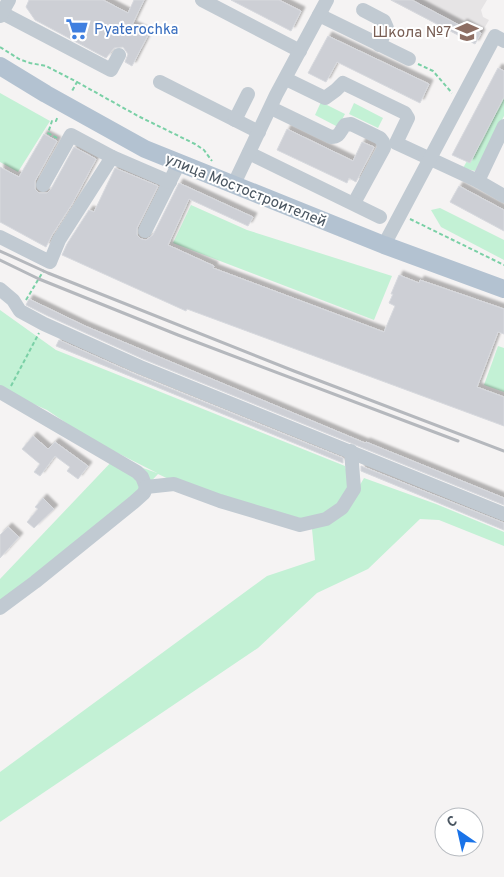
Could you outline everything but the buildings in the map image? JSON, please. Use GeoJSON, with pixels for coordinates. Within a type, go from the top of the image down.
{"type":"FeatureCollection","features":[{"type":"Feature","properties":{"kind":"main road","name":"улица Мостостроителей"},"geometry":{"type":"LineString","coordinates":[[0,66],[145,149],[384,246],[504,289]]}},
{"type":"Feature","properties":{"kind":"street"},"geometry":{"type":"LineString","coordinates":[[8,0],[1,15],[111,70],[119,56]]}},
{"type":"Feature","properties":{"kind":"street"},"geometry":{"type":"LineString","coordinates":[[202,0],[300,51]]}},
{"type":"Feature","properties":{"kind":"street"},"geometry":{"type":"LineString","coordinates":[[233,186],[322,5],[379,45],[410,59]]}},
{"type":"Feature","properties":{"kind":"street"},"geometry":{"type":"LineString","coordinates":[[363,10],[384,21],[387,28],[379,45]]}},
{"type":"Feature","properties":{"kind":"street"},"geometry":{"type":"LineString","coordinates":[[384,246],[495,36],[504,41]]}},
{"type":"Feature","properties":{"kind":"street"},"geometry":{"type":"LineString","coordinates":[[286,79],[324,98],[343,83],[405,113],[408,118],[396,143],[478,181],[504,196]]}},
{"type":"Feature","properties":{"kind":"street"},"geometry":{"type":"LineString","coordinates":[[160,82],[259,132]]}},
{"type":"Feature","properties":{"kind":"street"},"geometry":{"type":"LineString","coordinates":[[235,120],[248,94]]}},
{"type":"Feature","properties":{"kind":"street"},"geometry":{"type":"LineString","coordinates":[[271,108],[331,137],[336,137],[347,124],[351,124],[380,138],[384,148],[360,198]]}},
{"type":"Feature","properties":{"kind":"street"},"geometry":{"type":"LineString","coordinates":[[478,181],[504,126]]}},
{"type":"Feature","properties":{"kind":"street"},"geometry":{"type":"LineString","coordinates":[[43,185],[71,135],[112,157],[170,182]]}},
{"type":"Feature","properties":{"kind":"street"},"geometry":{"type":"LineString","coordinates":[[249,153],[360,198],[380,217]]}},
{"type":"Feature","properties":{"kind":"street"},"geometry":{"type":"LineString","coordinates":[[0,237],[50,262],[59,240],[112,157]]}},
{"type":"Feature","properties":{"kind":"street"},"geometry":{"type":"LineString","coordinates":[[145,231],[179,163]]}},
{"type":"Feature","properties":{"kind":"street"},"geometry":{"type":"LineString","coordinates":[[0,289],[13,300],[20,311],[44,324],[140,367],[504,514]]}},
{"type":"Feature","properties":{"kind":"street"},"geometry":{"type":"LineString","coordinates":[[0,608],[134,502],[144,493],[146,487],[142,477],[137,472],[3,393]]}},
{"type":"Feature","properties":{"kind":"street"},"geometry":{"type":"LineString","coordinates":[[146,487],[174,484],[220,501],[300,525],[326,519],[342,508],[354,489],[351,451]]}},
{"type":"Feature","properties":{"kind":"path"},"geometry":{"type":"LineString","coordinates":[[0,47],[19,59],[46,66],[138,116],[195,144],[204,150],[215,164]]}},
{"type":"Feature","properties":{"kind":"path"},"geometry":{"type":"LineString","coordinates":[[410,59],[433,71],[460,103]]}},
{"type":"Feature","properties":{"kind":"path"},"geometry":{"type":"LineString","coordinates":[[72,91],[77,82]]}},
{"type":"Feature","properties":{"kind":"path"},"geometry":{"type":"LineString","coordinates":[[59,114],[48,133],[66,144]]}},
{"type":"Feature","properties":{"kind":"path"},"geometry":{"type":"LineString","coordinates":[[401,214],[504,265]]}},
{"type":"Feature","properties":{"kind":"path"},"geometry":{"type":"LineString","coordinates":[[20,311],[50,262]]}},
{"type":"Feature","properties":{"kind":"path"},"geometry":{"type":"LineString","coordinates":[[3,393],[44,324]]}},
{"type":"Feature","properties":{"kind":"shaded area","name":"Школа №7"},"geometry":{"type":"Polygon","coordinates":[[[390,0],[487,0],[481,10],[483,17],[489,20],[475,44],[390,0]]]}},
{"type":"Feature","properties":{"kind":"green space"},"geometry":{"type":"Polygon","coordinates":[[[0,93],[50,121],[18,172],[0,162],[0,93]]]}},
{"type":"Feature","properties":{"kind":"green space"},"geometry":{"type":"Polygon","coordinates":[[[504,97],[504,116],[475,171],[463,168],[504,97]]]}},
{"type":"Feature","properties":{"kind":"green space"},"geometry":{"type":"Polygon","coordinates":[[[321,102],[345,114],[338,127],[315,115],[321,102]]]}},
{"type":"Feature","properties":{"kind":"green space"},"geometry":{"type":"Polygon","coordinates":[[[354,103],[383,118],[378,128],[349,114],[354,103]]]}},
{"type":"Feature","properties":{"kind":"green space"},"geometry":{"type":"Polygon","coordinates":[[[191,205],[247,230],[392,276],[374,320],[173,243],[191,205]]]}},
{"type":"Feature","properties":{"kind":"green space"},"geometry":{"type":"Polygon","coordinates":[[[440,208],[504,240],[504,260],[441,227],[431,210],[440,208]]]}},
{"type":"Feature","properties":{"kind":"green space"},"geometry":{"type":"Polygon","coordinates":[[[0,310],[56,350],[345,466],[352,493],[323,523],[218,498],[158,474],[141,492],[0,607],[0,579],[115,458],[157,473],[90,439],[47,410],[20,398],[0,386],[0,310]]]}},
{"type":"Feature","properties":{"kind":"green space"},"geometry":{"type":"Polygon","coordinates":[[[498,346],[504,348],[504,392],[484,385],[498,346]]]}},
{"type":"Feature","properties":{"kind":"green space"},"geometry":{"type":"Polygon","coordinates":[[[364,478],[436,504],[504,532],[504,546],[439,520],[420,519],[368,569],[317,593],[258,648],[0,822],[0,772],[267,576],[315,560],[312,529],[343,514],[364,478]]]}},
{"type":"Feature","properties":{"kind":"railway"},"geometry":{"type":"LineString","coordinates":[[0,251],[48,273],[294,371],[504,451]]}},
{"type":"Feature","properties":{"kind":"railway"},"geometry":{"type":"LineString","coordinates":[[0,260],[39,279],[178,335],[458,441]]}},
{"type":"Feature","properties":{"kind":"place","name":"Pyaterochka"},"geometry":{"type":"Point","coordinates":[77,29]}},
{"type":"Feature","properties":{"kind":"place","name":"Школа №7"},"geometry":{"type":"Point","coordinates":[467,32]}}]}
